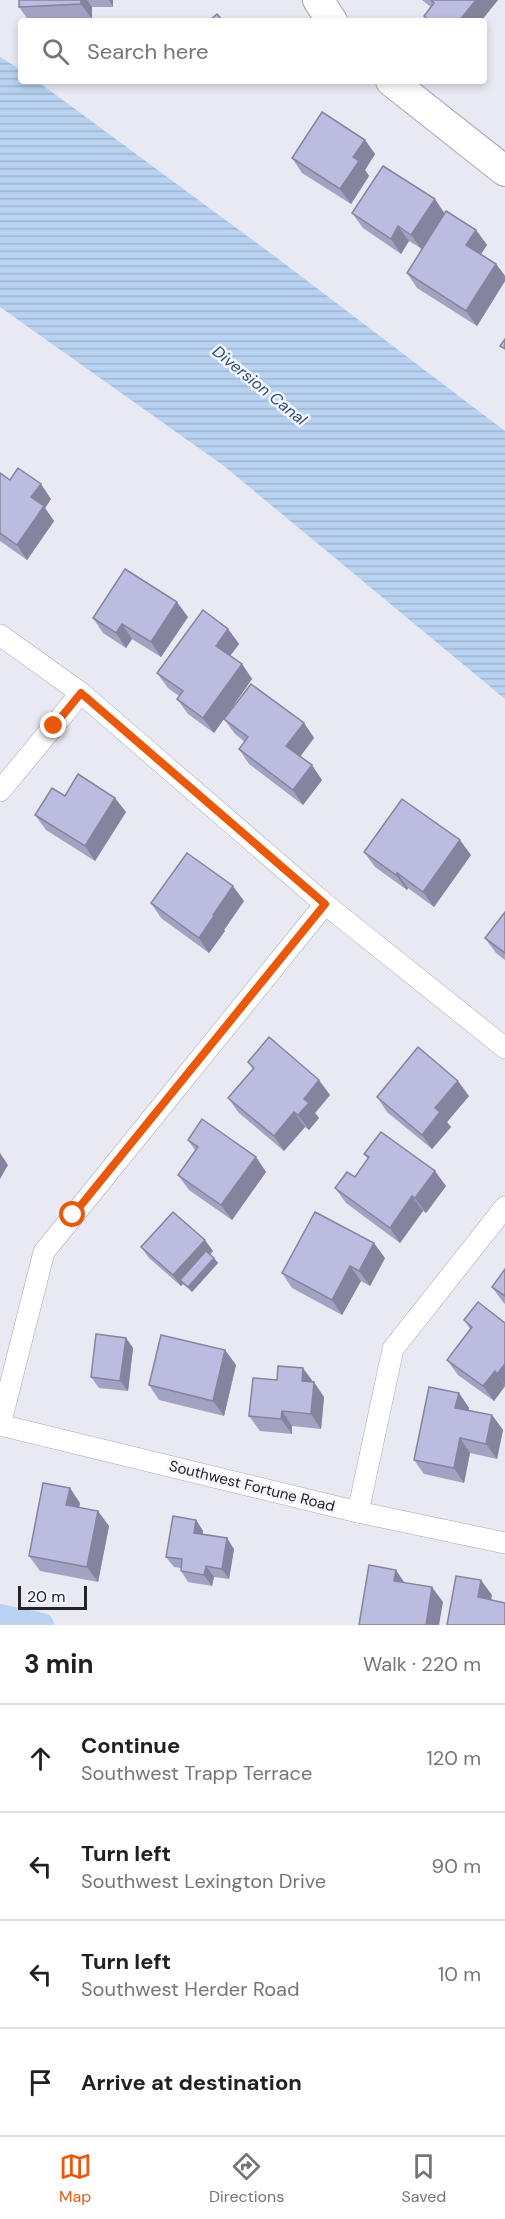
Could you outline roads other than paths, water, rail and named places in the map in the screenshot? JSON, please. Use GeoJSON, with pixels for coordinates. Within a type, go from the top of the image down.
{"type":"FeatureCollection","features":[{"type":"Feature","properties":{"kind":"street"},"geometry":{"type":"LineString","coordinates":[[318,0],[330,18]]}},
{"type":"Feature","properties":{"kind":"street"},"geometry":{"type":"LineString","coordinates":[[395,84],[505,171]]}},
{"type":"Feature","properties":{"kind":"street"},"geometry":{"type":"LineString","coordinates":[[0,635],[81,693],[325,904],[505,1048]]}},
{"type":"Feature","properties":{"kind":"street"},"geometry":{"type":"LineString","coordinates":[[0,791],[81,693]]}},
{"type":"Feature","properties":{"kind":"street"},"geometry":{"type":"LineString","coordinates":[[0,1425],[44,1251],[325,904]]}},
{"type":"Feature","properties":{"kind":"street"},"geometry":{"type":"LineString","coordinates":[[358,1512],[393,1349],[505,1208]]}},
{"type":"Feature","properties":{"kind":"street","name":"Southwest Fortune Road"},"geometry":{"type":"LineString","coordinates":[[0,1425],[358,1512],[505,1543]]}},
{"type":"Feature","properties":{"kind":"water","name":"Diversion Canal"},"geometry":{"type":"Polygon","coordinates":[[[0,57],[18,68],[18,84],[41,84],[273,255],[505,431],[505,699],[224,466],[0,307],[0,57]]]}},
{"type":"Feature","properties":{"kind":"waterway"},"geometry":{"type":"LineString","coordinates":[[0,1616],[42,1625]]}}]}
